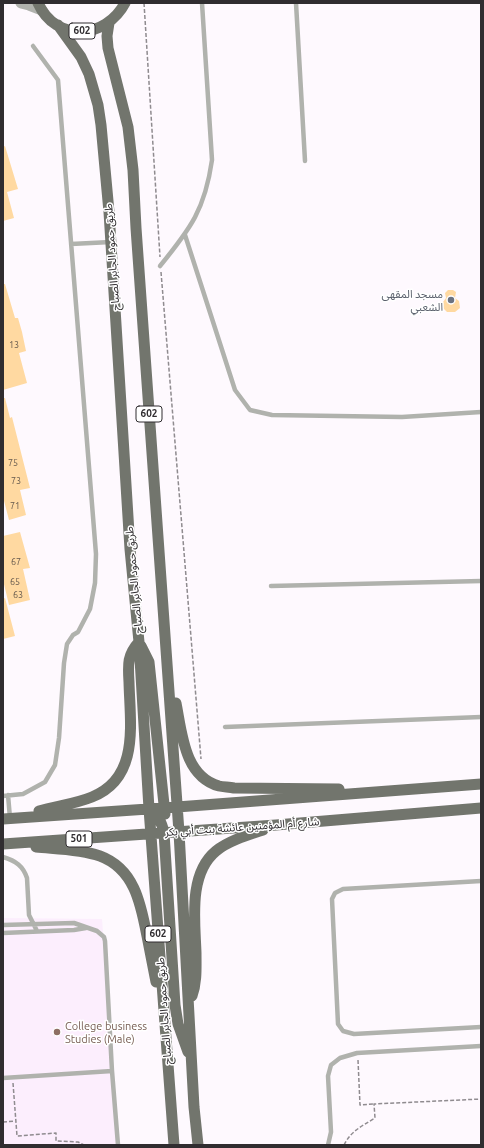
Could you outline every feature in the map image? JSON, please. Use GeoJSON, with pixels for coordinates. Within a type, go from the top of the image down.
{"type":"FeatureCollection","features":[{"type":"Feature","properties":{"kind":"main road","name":"602"},"geometry":{"type":"LineString","coordinates":[[40,6],[49,19],[58,25],[71,30],[84,32],[97,29],[109,23],[119,14],[126,3]]}},
{"type":"Feature","properties":{"kind":"main road","name":"602"},"geometry":{"type":"LineString","coordinates":[[109,23],[107,36],[108,48],[127,119],[133,170],[179,832],[191,1060],[198,1144]]}},
{"type":"Feature","properties":{"kind":"main road","name":"طريق حمود الجابر الصباح"},"geometry":{"type":"LineString","coordinates":[[58,25],[81,57],[89,74],[98,105],[110,212],[130,549],[139,642],[149,809],[174,1145]]}},
{"type":"Feature","properties":{"kind":"main road"},"geometry":{"type":"LineString","coordinates":[[6,818],[94,797],[118,779],[126,764],[130,748],[128,667],[132,650],[139,642],[149,662],[166,818],[169,823],[179,832]]}},
{"type":"Feature","properties":{"kind":"main road"},"geometry":{"type":"LineString","coordinates":[[167,657],[186,754],[195,769],[208,781],[218,786],[234,788],[341,789],[381,792]]}},
{"type":"Feature","properties":{"kind":"main road"},"geometry":{"type":"LineString","coordinates":[[6,818],[164,808],[481,784]]}},
{"type":"Feature","properties":{"kind":"main road","name":"شارع أم المؤمنين عائشة بنت أبي بكر"},"geometry":{"type":"LineString","coordinates":[[5,844],[276,825],[481,808]]}},
{"type":"Feature","properties":{"kind":"main road"},"geometry":{"type":"LineString","coordinates":[[149,809],[158,816],[164,833],[175,1005],[178,1024],[191,1060]]}},
{"type":"Feature","properties":{"kind":"main road"},"geometry":{"type":"LineString","coordinates":[[189,1006],[194,989],[195,888],[200,874],[208,860],[216,851],[238,839],[276,825]]}},
{"type":"Feature","properties":{"kind":"main road"},"geometry":{"type":"LineString","coordinates":[[5,844],[76,851],[100,856],[117,866],[131,881],[142,906],[165,1035]]}},
{"type":"Feature","properties":{"kind":"street"},"geometry":{"type":"LineString","coordinates":[[20,3],[40,6]]}},
{"type":"Feature","properties":{"kind":"lane"},"geometry":{"type":"LineString","coordinates":[[160,266],[185,236],[196,218],[204,200],[209,180],[212,160],[202,3]]}},
{"type":"Feature","properties":{"kind":"lane"},"geometry":{"type":"LineString","coordinates":[[296,3],[305,161]]}},
{"type":"Feature","properties":{"kind":"lane"},"geometry":{"type":"LineString","coordinates":[[6,818],[6,795],[24,794],[45,782],[55,765],[59,738],[64,663],[68,644],[72,635],[78,632],[90,610],[95,583],[96,554],[58,80],[33,46]]}},
{"type":"Feature","properties":{"kind":"lane"},"geometry":{"type":"LineString","coordinates":[[185,236],[235,390],[250,410],[272,415],[402,417],[481,412]]}},
{"type":"Feature","properties":{"kind":"lane"},"geometry":{"type":"LineString","coordinates":[[71,244],[111,242]]}},
{"type":"Feature","properties":{"kind":"lane"},"geometry":{"type":"LineString","coordinates":[[271,586],[481,581]]}},
{"type":"Feature","properties":{"kind":"lane"},"geometry":{"type":"LineString","coordinates":[[225,727],[481,717]]}},
{"type":"Feature","properties":{"kind":"lane"},"geometry":{"type":"LineString","coordinates":[[3,857],[18,864],[26,873],[29,915],[37,932]]}},
{"type":"Feature","properties":{"kind":"lane"},"geometry":{"type":"LineString","coordinates":[[481,881],[343,889],[335,893],[332,899],[338,1024],[343,1031],[354,1034],[481,1027]]}},
{"type":"Feature","properties":{"kind":"lane"},"geometry":{"type":"LineString","coordinates":[[24,925],[29,915]]}},
{"type":"Feature","properties":{"kind":"lane"},"geometry":{"type":"LineString","coordinates":[[3,925],[74,923],[97,931],[104,937],[118,1145]]}},
{"type":"Feature","properties":{"kind":"lane"},"geometry":{"type":"LineString","coordinates":[[3,933],[74,930],[86,928]]}},
{"type":"Feature","properties":{"kind":"lane"},"geometry":{"type":"LineString","coordinates":[[328,1145],[332,1132],[328,1076],[331,1065],[340,1058],[357,1053],[481,1046]]}},
{"type":"Feature","properties":{"kind":"lane"},"geometry":{"type":"LineString","coordinates":[[3,1078],[112,1070]]}},
{"type":"Feature","properties":{"kind":"path"},"geometry":{"type":"LineString","coordinates":[[144,3],[160,266],[202,761]]}},
{"type":"Feature","properties":{"kind":"path"},"geometry":{"type":"LineString","coordinates":[[357,1053],[360,1105],[481,1099]]}},
{"type":"Feature","properties":{"kind":"path"},"geometry":{"type":"LineString","coordinates":[[12,1077],[17,1136],[56,1133],[56,1141],[78,1142],[84,1145]]}},
{"type":"Feature","properties":{"kind":"path"},"geometry":{"type":"LineString","coordinates":[[344,1145],[349,1135],[375,1118],[374,1104]]}},
{"type":"Feature","properties":{"kind":"path"},"geometry":{"type":"LineString","coordinates":[[3,1122],[15,1121]]}},
{"type":"Feature","properties":{"kind":"shaded area","name":"College business Studies (Male)"},"geometry":{"type":"Polygon","coordinates":[[[3,918],[102,919],[119,1145],[3,1145],[3,918]]]}},
{"type":"Feature","properties":{"kind":"building"},"geometry":{"type":"Polygon","coordinates":[[[5,146],[18,189],[7,192],[14,218],[3,221],[3,147],[5,146]]]}},
{"type":"Feature","properties":{"kind":"building"},"geometry":{"type":"Polygon","coordinates":[[[3,284],[5,284],[15,318],[18,318],[22,332],[26,351],[19,353],[27,383],[3,390],[3,284]]]}},
{"type":"Feature","properties":{"kind":"building","name":"مسجد المقهى الشعبي"},"geometry":{"type":"Polygon","coordinates":[[[448,290],[453,290],[456,292],[455,298],[459,301],[460,308],[455,312],[447,312],[443,308],[443,302],[446,298],[445,293],[448,290]]]}},
{"type":"Feature","properties":{"kind":"building"},"geometry":{"type":"Polygon","coordinates":[[[3,398],[5,398],[10,418],[12,417],[30,488],[20,490],[26,515],[9,520],[3,497],[3,398]]]}},
{"type":"Feature","properties":{"kind":"building"},"geometry":{"type":"Polygon","coordinates":[[[20,532],[30,568],[23,569],[30,600],[9,605],[3,580],[3,536],[20,532]]]}},
{"type":"Feature","properties":{"kind":"building"},"geometry":{"type":"Polygon","coordinates":[[[5,598],[15,636],[3,639],[3,599],[5,598]]]}},
{"type":"Feature","properties":{"kind":"place","name":"مسجد المقهى الشعبي"},"geometry":{"type":"Point","coordinates":[451,300]}},
{"type":"Feature","properties":{"kind":"place","name":"College business Studies (Male)"},"geometry":{"type":"Point","coordinates":[57,1032]}}]}
